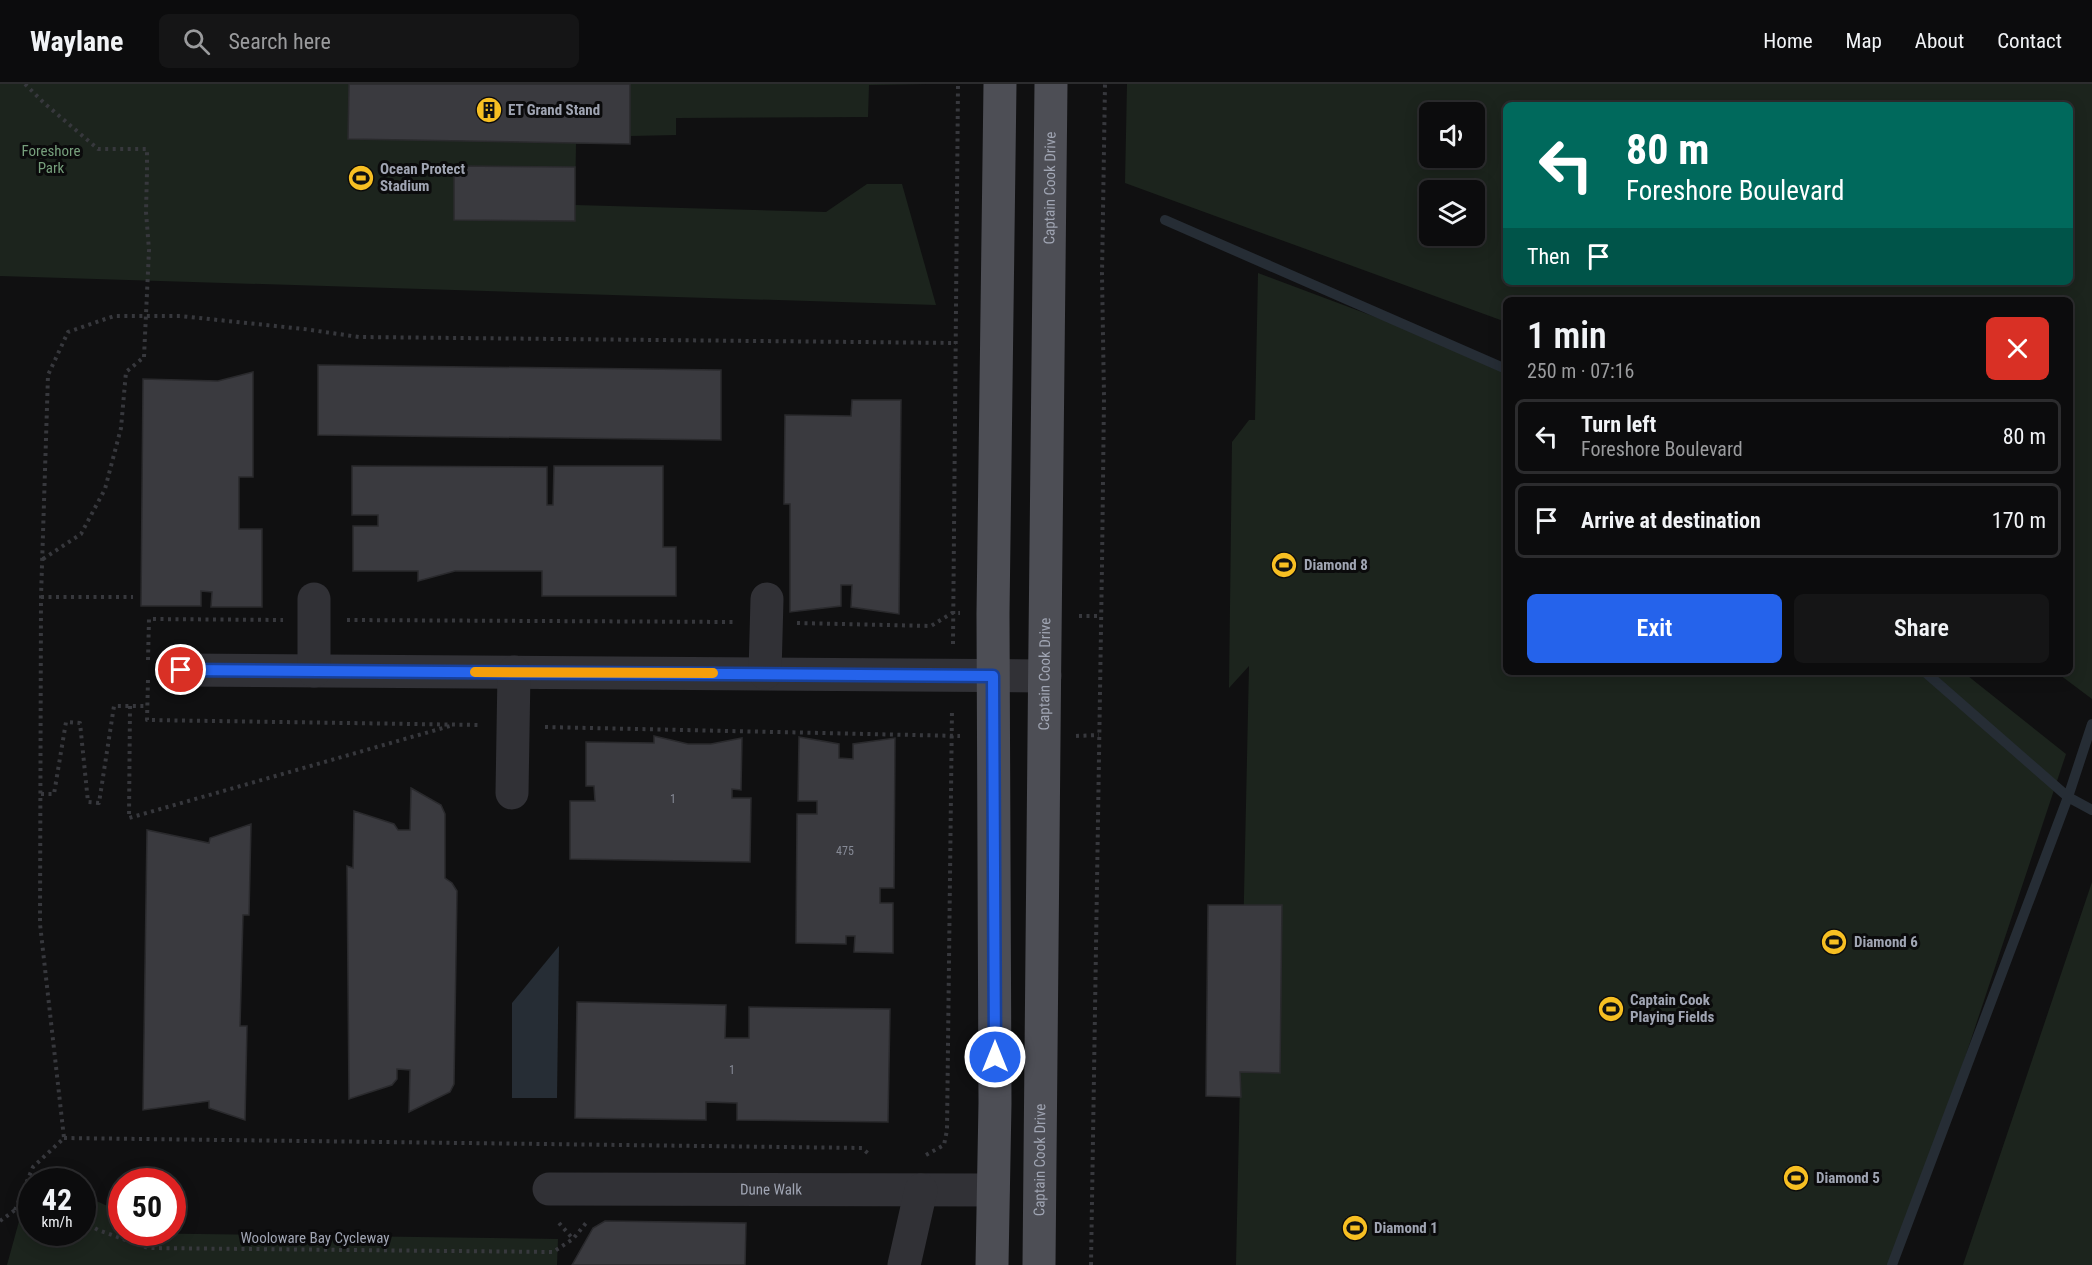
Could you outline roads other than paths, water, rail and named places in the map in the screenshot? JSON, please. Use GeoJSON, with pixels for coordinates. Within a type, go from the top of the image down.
{"type":"FeatureCollection","features":[{"type":"Feature","properties":{"kind":"main road"},"geometry":{"type":"LineString","coordinates":[[992,1265],[995,1103],[993,676],[1000,84]]}},
{"type":"Feature","properties":{"kind":"main road","name":"Captain Cook Drive"},"geometry":{"type":"LineString","coordinates":[[1039,1265],[1051,84]]}},
{"type":"Feature","properties":{"kind":"street"},"geometry":{"type":"LineString","coordinates":[[314,610],[314,671]]}},
{"type":"Feature","properties":{"kind":"street"},"geometry":{"type":"LineString","coordinates":[[765,674],[767,611]]}},
{"type":"Feature","properties":{"kind":"street"},"geometry":{"type":"LineString","coordinates":[[181,670],[1045,676]]}},
{"type":"Feature","properties":{"kind":"street"},"geometry":{"type":"LineString","coordinates":[[512,793],[514,672]]}},
{"type":"Feature","properties":{"kind":"street","name":"Dune Walk"},"geometry":{"type":"LineString","coordinates":[[549,1189],[875,1175],[921,1190],[993,1190]]}},
{"type":"Feature","properties":{"kind":"street"},"geometry":{"type":"LineString","coordinates":[[904,1265],[921,1190]]}},
{"type":"Feature","properties":{"kind":"waterway"},"geometry":{"type":"LineString","coordinates":[[1165,220],[1503,368]]}},
{"type":"Feature","properties":{"kind":"waterway"},"geometry":{"type":"LineString","coordinates":[[1928,675],[2068,797],[2092,724]]}},
{"type":"Feature","properties":{"kind":"waterway"},"geometry":{"type":"LineString","coordinates":[[1892,1265],[2068,797],[2092,810]]}},
{"type":"Feature","properties":{"kind":"place","name":"ET Grand Stand"},"geometry":{"type":"Point","coordinates":[489,110]}},
{"type":"Feature","properties":{"kind":"place","name":"Ocean Protect Stadium"},"geometry":{"type":"Point","coordinates":[361,178]}},
{"type":"Feature","properties":{"kind":"place","name":"Diamond 8"},"geometry":{"type":"Point","coordinates":[1284,565]}},
{"type":"Feature","properties":{"kind":"place","name":"Diamond 6"},"geometry":{"type":"Point","coordinates":[1834,942]}},
{"type":"Feature","properties":{"kind":"place","name":"Captain Cook Playing Fields"},"geometry":{"type":"Point","coordinates":[1611,1009]}},
{"type":"Feature","properties":{"kind":"place","name":"Diamond 5"},"geometry":{"type":"Point","coordinates":[1796,1178]}},
{"type":"Feature","properties":{"kind":"place","name":"Diamond 1"},"geometry":{"type":"Point","coordinates":[1355,1228]}},
{"type":"Feature","properties":{"kind":"park label","name":"Foreshore Park"},"geometry":{"type":"Point","coordinates":[51,160]}}]}
